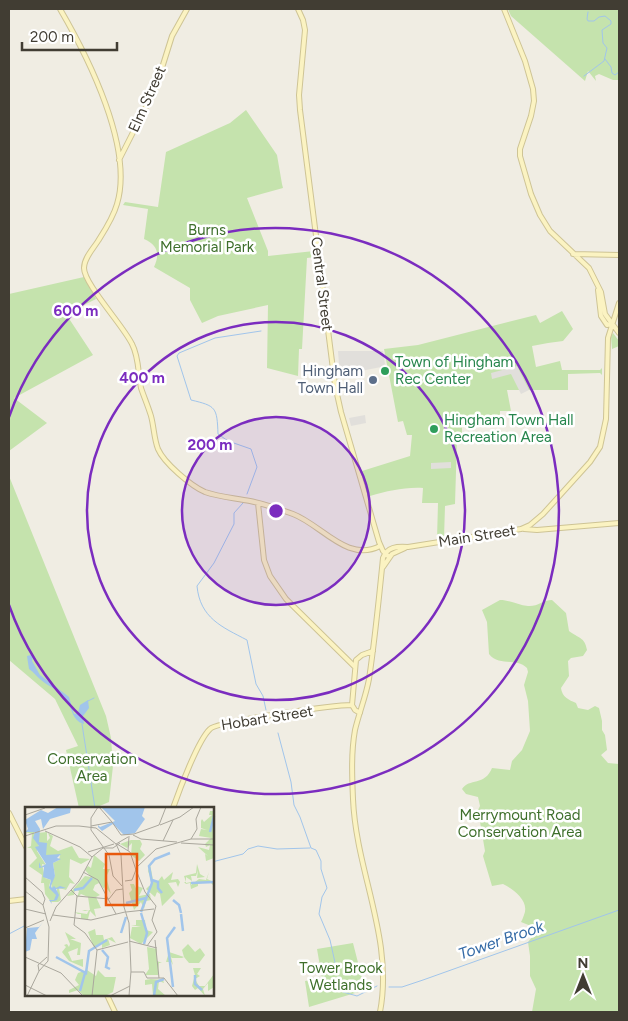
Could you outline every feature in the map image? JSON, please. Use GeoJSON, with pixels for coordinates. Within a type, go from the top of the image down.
{"type":"FeatureCollection","features":[{"type":"Feature","properties":{"kind":"main road"},"geometry":{"type":"LineString","coordinates":[[60,9],[107,104],[119,162],[117,204],[105,230],[85,262],[84,269],[97,295],[124,329],[134,346],[138,360],[141,387],[157,446],[163,457],[200,490],[258,503],[296,516],[349,548],[366,551],[380,546]]}},
{"type":"Feature","properties":{"kind":"main road","name":"Elm Street"},"geometry":{"type":"LineString","coordinates":[[119,162],[154,92],[172,36],[187,9]]}},
{"type":"Feature","properties":{"kind":"main road","name":"Central Street"},"geometry":{"type":"LineString","coordinates":[[298,9],[305,30],[299,95],[300,110],[335,386],[342,417],[380,546],[385,554]]}},
{"type":"Feature","properties":{"kind":"main road"},"geometry":{"type":"LineString","coordinates":[[504,9],[526,61],[533,96],[532,116],[520,149],[522,166],[536,206],[546,226],[558,240],[587,266],[598,290],[601,292],[600,299],[605,314],[619,333]]}},
{"type":"Feature","properties":{"kind":"main road"},"geometry":{"type":"LineString","coordinates":[[116,146],[124,149]]}},
{"type":"Feature","properties":{"kind":"main road"},"geometry":{"type":"LineString","coordinates":[[574,254],[619,254]]}},
{"type":"Feature","properties":{"kind":"main road"},"geometry":{"type":"LineString","coordinates":[[587,266],[591,254]]}},
{"type":"Feature","properties":{"kind":"main road","name":"Main Street"},"geometry":{"type":"LineString","coordinates":[[385,554],[395,547],[408,547],[521,529],[530,525],[543,514],[593,459],[600,447],[606,419],[607,344],[619,303]]}},
{"type":"Feature","properties":{"kind":"main road"},"geometry":{"type":"LineString","coordinates":[[258,503],[263,554],[265,566],[270,576],[286,599],[355,667]]}},
{"type":"Feature","properties":{"kind":"main road"},"geometry":{"type":"LineString","coordinates":[[521,529],[537,530],[619,522]]}},
{"type":"Feature","properties":{"kind":"main road"},"geometry":{"type":"LineString","coordinates":[[382,569],[389,557],[397,551],[408,547]]}},
{"type":"Feature","properties":{"kind":"main road"},"geometry":{"type":"LineString","coordinates":[[380,1012],[384,985],[383,959],[361,856],[353,802],[354,739],[368,686],[385,554],[389,557]]}},
{"type":"Feature","properties":{"kind":"main road"},"geometry":{"type":"LineString","coordinates":[[360,713],[352,705],[355,667],[358,658],[372,650]]}},
{"type":"Feature","properties":{"kind":"main road","name":"Hobart Street"},"geometry":{"type":"LineString","coordinates":[[173,807],[202,739],[212,727],[242,720],[352,705]]}},
{"type":"Feature","properties":{"kind":"main road"},"geometry":{"type":"LineString","coordinates":[[9,813],[25,845]]}},
{"type":"Feature","properties":{"kind":"main road"},"geometry":{"type":"LineString","coordinates":[[9,901],[25,899]]}},
{"type":"Feature","properties":{"kind":"main road"},"geometry":{"type":"LineString","coordinates":[[107,996],[115,1012]]}},
{"type":"Feature","properties":{"kind":"green space"},"geometry":{"type":"Polygon","coordinates":[[[508,9],[619,9],[619,80],[613,80],[599,74],[595,76],[596,81],[588,71],[585,81],[511,16],[508,9]]]}},
{"type":"Feature","properties":{"kind":"green space","name":"Burns Memorial Park"},"geometry":{"type":"Polygon","coordinates":[[[246,110],[277,155],[283,188],[247,198],[268,251],[268,256],[314,251],[315,257],[307,258],[302,349],[299,349],[298,376],[267,368],[268,305],[218,316],[202,323],[190,300],[190,288],[154,267],[157,250],[149,241],[144,239],[148,209],[123,205],[125,202],[158,207],[166,152],[230,123],[246,110]]]}},
{"type":"Feature","properties":{"kind":"green space"},"geometry":{"type":"Polygon","coordinates":[[[84,277],[96,299],[66,314],[93,355],[14,398],[47,423],[9,451],[9,294],[84,277]]]}},
{"type":"Feature","properties":{"kind":"green space","name":"Hingham Town Hall Recreation Area"},"geometry":{"type":"Polygon","coordinates":[[[562,311],[573,329],[563,341],[532,346],[536,367],[560,361],[562,370],[600,370],[602,368],[602,375],[600,373],[568,374],[568,390],[507,390],[511,411],[500,411],[500,422],[462,425],[462,439],[457,439],[455,504],[445,506],[444,538],[437,539],[438,503],[422,503],[423,488],[409,488],[370,496],[362,471],[410,456],[412,435],[407,435],[403,421],[398,422],[384,349],[418,345],[536,315],[540,323],[562,311]]]}},
{"type":"Feature","properties":{"kind":"green space"},"geometry":{"type":"Polygon","coordinates":[[[613,333],[619,341],[619,346],[612,349],[611,337],[613,333]]]}},
{"type":"Feature","properties":{"kind":"green space","name":"Conservation Area"},"geometry":{"type":"Polygon","coordinates":[[[9,476],[106,716],[111,738],[113,766],[109,802],[97,807],[79,807],[66,750],[78,746],[55,699],[9,660],[9,476]]]}},
{"type":"Feature","properties":{"kind":"green space","name":"Merrymount Road Conservation Area"},"geometry":{"type":"Polygon","coordinates":[[[500,600],[531,606],[552,600],[566,613],[569,631],[583,640],[586,646],[587,650],[583,656],[571,658],[568,661],[569,676],[561,688],[564,696],[576,703],[578,708],[588,710],[595,706],[599,708],[607,750],[601,755],[608,763],[619,764],[619,1012],[532,1012],[536,989],[530,976],[528,942],[532,937],[531,926],[521,922],[524,916],[525,905],[520,896],[507,886],[503,884],[492,886],[483,856],[485,851],[478,810],[480,806],[478,797],[466,794],[462,789],[469,784],[481,780],[489,774],[492,768],[510,770],[512,761],[522,750],[530,731],[528,701],[524,685],[528,672],[527,668],[518,663],[498,660],[489,654],[487,622],[482,610],[500,600]]]}},
{"type":"Feature","properties":{"kind":"green space","name":"Tower Brook Wetlands"},"geometry":{"type":"Polygon","coordinates":[[[353,943],[365,990],[309,1007],[305,981],[322,978],[317,949],[353,943]]]}},
{"type":"Feature","properties":{"kind":"shaded area"},"geometry":{"type":"Polygon","coordinates":[[[338,351],[383,351],[385,364],[381,367],[361,371],[356,367],[342,367],[339,364],[338,351]]]}},
{"type":"Feature","properties":{"kind":"shaded area"},"geometry":{"type":"Polygon","coordinates":[[[517,366],[529,390],[521,394],[511,374],[492,379],[491,373],[517,366]]]}},
{"type":"Feature","properties":{"kind":"shaded area"},"geometry":{"type":"Polygon","coordinates":[[[365,415],[366,423],[351,426],[349,418],[365,415]]]}},
{"type":"Feature","properties":{"kind":"shaded area"},"geometry":{"type":"Polygon","coordinates":[[[451,462],[451,468],[431,469],[431,463],[451,462]]]}},
{"type":"Feature","properties":{"kind":"water"},"geometry":{"type":"Polygon","coordinates":[[[27,656],[33,656],[32,661],[40,675],[69,697],[74,714],[78,713],[80,705],[88,700],[89,708],[83,716],[84,724],[77,720],[64,696],[29,669],[27,656]]]}},
{"type":"Feature","properties":{"kind":"waterway"},"geometry":{"type":"LineString","coordinates":[[584,76],[604,61],[607,48],[603,43],[602,30],[611,24],[611,21],[605,16],[599,17],[594,21],[588,21],[588,12]]}},
{"type":"Feature","properties":{"kind":"waterway"},"geometry":{"type":"LineString","coordinates":[[605,59],[611,67],[612,73],[615,75],[619,72]]}},
{"type":"Feature","properties":{"kind":"waterway","name":"Tower Brook"},"geometry":{"type":"LineString","coordinates":[[247,494],[257,467],[251,449],[228,441],[218,434],[217,418],[213,409],[206,404],[191,400],[177,356],[179,353],[215,338],[261,331]]}},
{"type":"Feature","properties":{"kind":"waterway","name":"Tower Brook"},"geometry":{"type":"LineString","coordinates":[[243,503],[234,513],[234,524],[214,563],[197,586],[199,597],[208,614],[221,626],[247,640],[256,684],[263,696],[266,710]]}},
{"type":"Feature","properties":{"kind":"waterway"},"geometry":{"type":"LineString","coordinates":[[88,701],[94,698]]}},
{"type":"Feature","properties":{"kind":"waterway"},"geometry":{"type":"LineString","coordinates":[[82,724],[95,807]]}},
{"type":"Feature","properties":{"kind":"waterway","name":"Tower Brook"},"geometry":{"type":"LineString","coordinates":[[278,733],[291,782],[294,805],[311,848],[316,850],[321,861],[321,869],[327,888],[322,897],[319,914],[330,940],[336,967]]}},
{"type":"Feature","properties":{"kind":"waterway"},"geometry":{"type":"LineString","coordinates":[[214,861],[243,854],[248,849],[258,846],[277,849],[310,848]]}},
{"type":"Feature","properties":{"kind":"waterway","name":"Tower Brook"},"geometry":{"type":"LineString","coordinates":[[389,987],[402,987],[423,980],[619,910]]}},
{"type":"Feature","properties":{"kind":"waterway"},"geometry":{"type":"LineString","coordinates":[[9,934],[25,926]]}},
{"type":"Feature","properties":{"kind":"waterway","name":"Tower Brook"},"geometry":{"type":"LineString","coordinates":[[339,977],[343,992],[357,996],[377,986]]}},
{"type":"Feature","properties":{"kind":"place","name":"Town of Hingham Rec Center"},"geometry":{"type":"Point","coordinates":[385,371]}},
{"type":"Feature","properties":{"kind":"place","name":"Hingham Town Hall"},"geometry":{"type":"Point","coordinates":[373,380]}},
{"type":"Feature","properties":{"kind":"place","name":"Hingham Town Hall Recreation Area"},"geometry":{"type":"Point","coordinates":[434,429]}}]}
